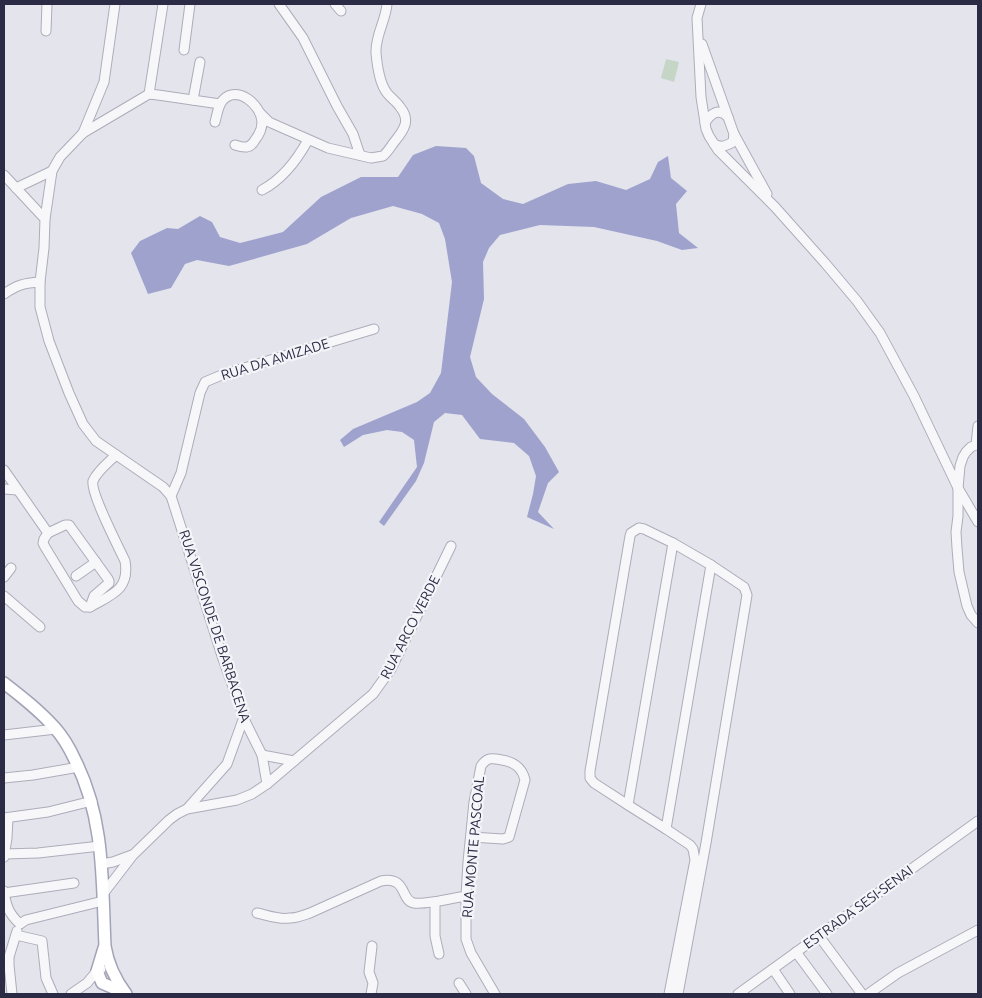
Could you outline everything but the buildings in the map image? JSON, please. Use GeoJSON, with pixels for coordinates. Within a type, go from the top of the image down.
{"type":"FeatureCollection","features":[{"type":"Feature","properties":{"kind":"main road"},"geometry":{"type":"LineString","coordinates":[[4,683],[29,702],[56,729],[85,779],[92,801],[100,846],[105,946],[112,971],[125,994]]}},
{"type":"Feature","properties":{"kind":"main road"},"geometry":{"type":"LineString","coordinates":[[105,946],[97,970],[102,983],[125,994]]}},
{"type":"Feature","properties":{"kind":"street"},"geometry":{"type":"LineString","coordinates":[[46,31],[47,4]]}},
{"type":"Feature","properties":{"kind":"street"},"geometry":{"type":"LineString","coordinates":[[83,133],[104,82],[115,4]]}},
{"type":"Feature","properties":{"kind":"street"},"geometry":{"type":"LineString","coordinates":[[149,94],[162,4]]}},
{"type":"Feature","properties":{"kind":"street"},"geometry":{"type":"LineString","coordinates":[[184,50],[190,4]]}},
{"type":"Feature","properties":{"kind":"street"},"geometry":{"type":"LineString","coordinates":[[279,4],[303,38],[353,134],[360,155]]}},
{"type":"Feature","properties":{"kind":"street"},"geometry":{"type":"LineString","coordinates":[[215,122],[223,99],[228,96],[239,95],[252,101],[269,122],[308,140],[335,150],[376,158],[383,156],[403,130],[406,120],[404,112],[386,91],[378,66],[376,46],[386,14],[387,4]]}},
{"type":"Feature","properties":{"kind":"street"},"geometry":{"type":"LineString","coordinates":[[701,4],[697,18],[701,97],[706,129],[714,144],[830,269],[880,332],[914,396],[958,488],[978,522]]}},
{"type":"Feature","properties":{"kind":"street"},"geometry":{"type":"LineString","coordinates":[[698,33],[734,134],[775,208]]}},
{"type":"Feature","properties":{"kind":"street"},"geometry":{"type":"LineString","coordinates":[[193,100],[200,62]]}},
{"type":"Feature","properties":{"kind":"street"},"geometry":{"type":"LineString","coordinates":[[171,496],[163,486],[96,441],[83,424],[69,393],[41,315],[40,282],[45,220],[52,170],[60,157],[83,133],[149,94],[220,104]]}},
{"type":"Feature","properties":{"kind":"street"},"geometry":{"type":"LineString","coordinates":[[705,123],[710,115],[714,113],[720,112],[728,117]]}},
{"type":"Feature","properties":{"kind":"street"},"geometry":{"type":"LineString","coordinates":[[235,145],[248,148],[254,142],[262,122],[260,113]]}},
{"type":"Feature","properties":{"kind":"street"},"geometry":{"type":"LineString","coordinates":[[714,144],[724,146],[733,142],[734,134]]}},
{"type":"Feature","properties":{"kind":"street"},"geometry":{"type":"LineString","coordinates":[[262,190],[286,172],[308,140]]}},
{"type":"Feature","properties":{"kind":"street"},"geometry":{"type":"LineString","coordinates":[[16,188],[52,170]]}},
{"type":"Feature","properties":{"kind":"street"},"geometry":{"type":"LineString","coordinates":[[4,175],[45,220]]}},
{"type":"Feature","properties":{"kind":"street"},"geometry":{"type":"LineString","coordinates":[[6,289],[26,283],[40,282]]}},
{"type":"Feature","properties":{"kind":"street","name":"RUA DA AMIZADE"},"geometry":{"type":"LineString","coordinates":[[171,496],[181,473],[200,393],[205,382],[224,374],[374,329]]}},
{"type":"Feature","properties":{"kind":"street"},"geometry":{"type":"LineString","coordinates":[[978,426],[977,445],[971,447],[963,457],[960,466],[956,532],[959,572],[967,606],[970,615],[978,623]]}},
{"type":"Feature","properties":{"kind":"street"},"geometry":{"type":"LineString","coordinates":[[90,607],[94,596],[109,581],[69,525],[48,533],[44,537],[43,543],[47,552],[78,601],[85,607],[90,607],[119,590],[125,577],[125,561],[93,487],[97,474],[116,455]]}},
{"type":"Feature","properties":{"kind":"street"},"geometry":{"type":"LineString","coordinates":[[4,470],[48,533]]}},
{"type":"Feature","properties":{"kind":"street"},"geometry":{"type":"LineString","coordinates":[[4,489],[17,490]]}},
{"type":"Feature","properties":{"kind":"street","name":"RUA VISCONDE DE BARBACENA"},"geometry":{"type":"LineString","coordinates":[[171,496],[222,659],[244,717],[262,755],[266,784]]}},
{"type":"Feature","properties":{"kind":"street"},"geometry":{"type":"LineString","coordinates":[[669,994],[696,860],[693,849],[690,845],[592,781],[590,771],[631,533],[639,528],[673,543],[711,565],[744,587],[747,595],[678,994]]}},
{"type":"Feature","properties":{"kind":"street"},"geometry":{"type":"LineString","coordinates":[[628,805],[673,543]]}},
{"type":"Feature","properties":{"kind":"street","name":"RUA ARCO VERDE"},"geometry":{"type":"LineString","coordinates":[[187,809],[237,800],[252,794],[373,694],[391,669],[451,546]]}},
{"type":"Feature","properties":{"kind":"street"},"geometry":{"type":"LineString","coordinates":[[76,576],[96,562]]}},
{"type":"Feature","properties":{"kind":"street"},"geometry":{"type":"LineString","coordinates":[[666,829],[711,565]]}},
{"type":"Feature","properties":{"kind":"street"},"geometry":{"type":"LineString","coordinates":[[4,578],[11,568]]}},
{"type":"Feature","properties":{"kind":"street"},"geometry":{"type":"LineString","coordinates":[[4,596],[40,627]]}},
{"type":"Feature","properties":{"kind":"street"},"geometry":{"type":"LineString","coordinates":[[12,994],[9,965],[20,924],[26,920],[103,898],[132,855],[167,821],[187,809],[227,764],[244,717]]}},
{"type":"Feature","properties":{"kind":"street"},"geometry":{"type":"LineString","coordinates":[[4,735],[56,729]]}},
{"type":"Feature","properties":{"kind":"street"},"geometry":{"type":"LineString","coordinates":[[262,755],[294,761]]}},
{"type":"Feature","properties":{"kind":"street","name":"RUA MONTE PASCOAL"},"geometry":{"type":"LineString","coordinates":[[471,837],[503,839],[509,837],[524,785],[524,776],[519,768],[509,761],[491,758],[484,762],[480,769],[474,802],[471,837],[466,896],[467,943],[495,994]]}},
{"type":"Feature","properties":{"kind":"street"},"geometry":{"type":"LineString","coordinates":[[4,778],[79,767]]}},
{"type":"Feature","properties":{"kind":"street"},"geometry":{"type":"LineString","coordinates":[[92,801],[61,809],[6,818],[7,838],[4,855],[100,846]]}},
{"type":"Feature","properties":{"kind":"street","name":"ESTRADA SESI-SENAI"},"geometry":{"type":"LineString","coordinates":[[738,994],[751,991],[773,969],[978,821]]}},
{"type":"Feature","properties":{"kind":"street"},"geometry":{"type":"LineString","coordinates":[[693,849],[704,852]]}},
{"type":"Feature","properties":{"kind":"street"},"geometry":{"type":"LineString","coordinates":[[101,864],[132,855]]}},
{"type":"Feature","properties":{"kind":"street"},"geometry":{"type":"LineString","coordinates":[[257,913],[282,918],[299,916],[310,913],[381,881],[388,880],[399,884],[410,902],[414,903],[435,902],[466,896]]}},
{"type":"Feature","properties":{"kind":"street"},"geometry":{"type":"LineString","coordinates":[[20,924],[11,915],[6,904],[4,892],[74,883]]}},
{"type":"Feature","properties":{"kind":"street"},"geometry":{"type":"LineString","coordinates":[[435,902],[435,936],[439,954]]}},
{"type":"Feature","properties":{"kind":"street"},"geometry":{"type":"LineString","coordinates":[[868,994],[903,970],[978,930]]}},
{"type":"Feature","properties":{"kind":"street"},"geometry":{"type":"LineString","coordinates":[[16,935],[42,941],[46,978],[53,994]]}},
{"type":"Feature","properties":{"kind":"street"},"geometry":{"type":"LineString","coordinates":[[819,936],[862,994]]}},
{"type":"Feature","properties":{"kind":"street"},"geometry":{"type":"LineString","coordinates":[[371,994],[373,983],[369,972],[372,946]]}},
{"type":"Feature","properties":{"kind":"street"},"geometry":{"type":"LineString","coordinates":[[796,952],[827,994]]}},
{"type":"Feature","properties":{"kind":"street"},"geometry":{"type":"LineString","coordinates":[[773,969],[790,994]]}},
{"type":"Feature","properties":{"kind":"street"},"geometry":{"type":"LineString","coordinates":[[72,994],[87,983],[97,970],[112,971]]}},
{"type":"Feature","properties":{"kind":"street"},"geometry":{"type":"LineString","coordinates":[[87,983],[102,983],[112,971]]}},
{"type":"Feature","properties":{"kind":"street"},"geometry":{"type":"LineString","coordinates":[[459,983],[466,994]]}},
{"type":"Feature","properties":{"kind":"green space"},"geometry":{"type":"Polygon","coordinates":[[[666,59],[679,62],[674,82],[661,78],[666,59]]]}},
{"type":"Feature","properties":{"kind":"water"},"geometry":{"type":"Polygon","coordinates":[[[436,146],[466,148],[474,156],[481,183],[503,199],[523,204],[568,184],[596,181],[626,190],[650,179],[658,162],[668,156],[671,178],[687,191],[676,204],[679,233],[698,248],[682,250],[657,241],[594,227],[540,225],[500,235],[489,248],[483,262],[484,299],[470,357],[476,377],[492,394],[524,419],[545,447],[559,472],[548,483],[538,512],[554,529],[527,517],[536,476],[529,456],[514,443],[480,439],[462,415],[445,413],[434,422],[424,463],[416,481],[384,526],[379,522],[417,467],[414,440],[402,432],[387,430],[363,435],[344,447],[340,440],[353,429],[417,402],[430,393],[441,373],[452,282],[445,239],[439,223],[422,214],[393,206],[351,218],[307,244],[229,266],[197,260],[185,264],[171,288],[148,294],[131,253],[140,241],[167,228],[178,229],[200,216],[212,222],[220,237],[240,243],[283,232],[321,197],[361,177],[398,177],[413,155],[436,146]]]}}]}
